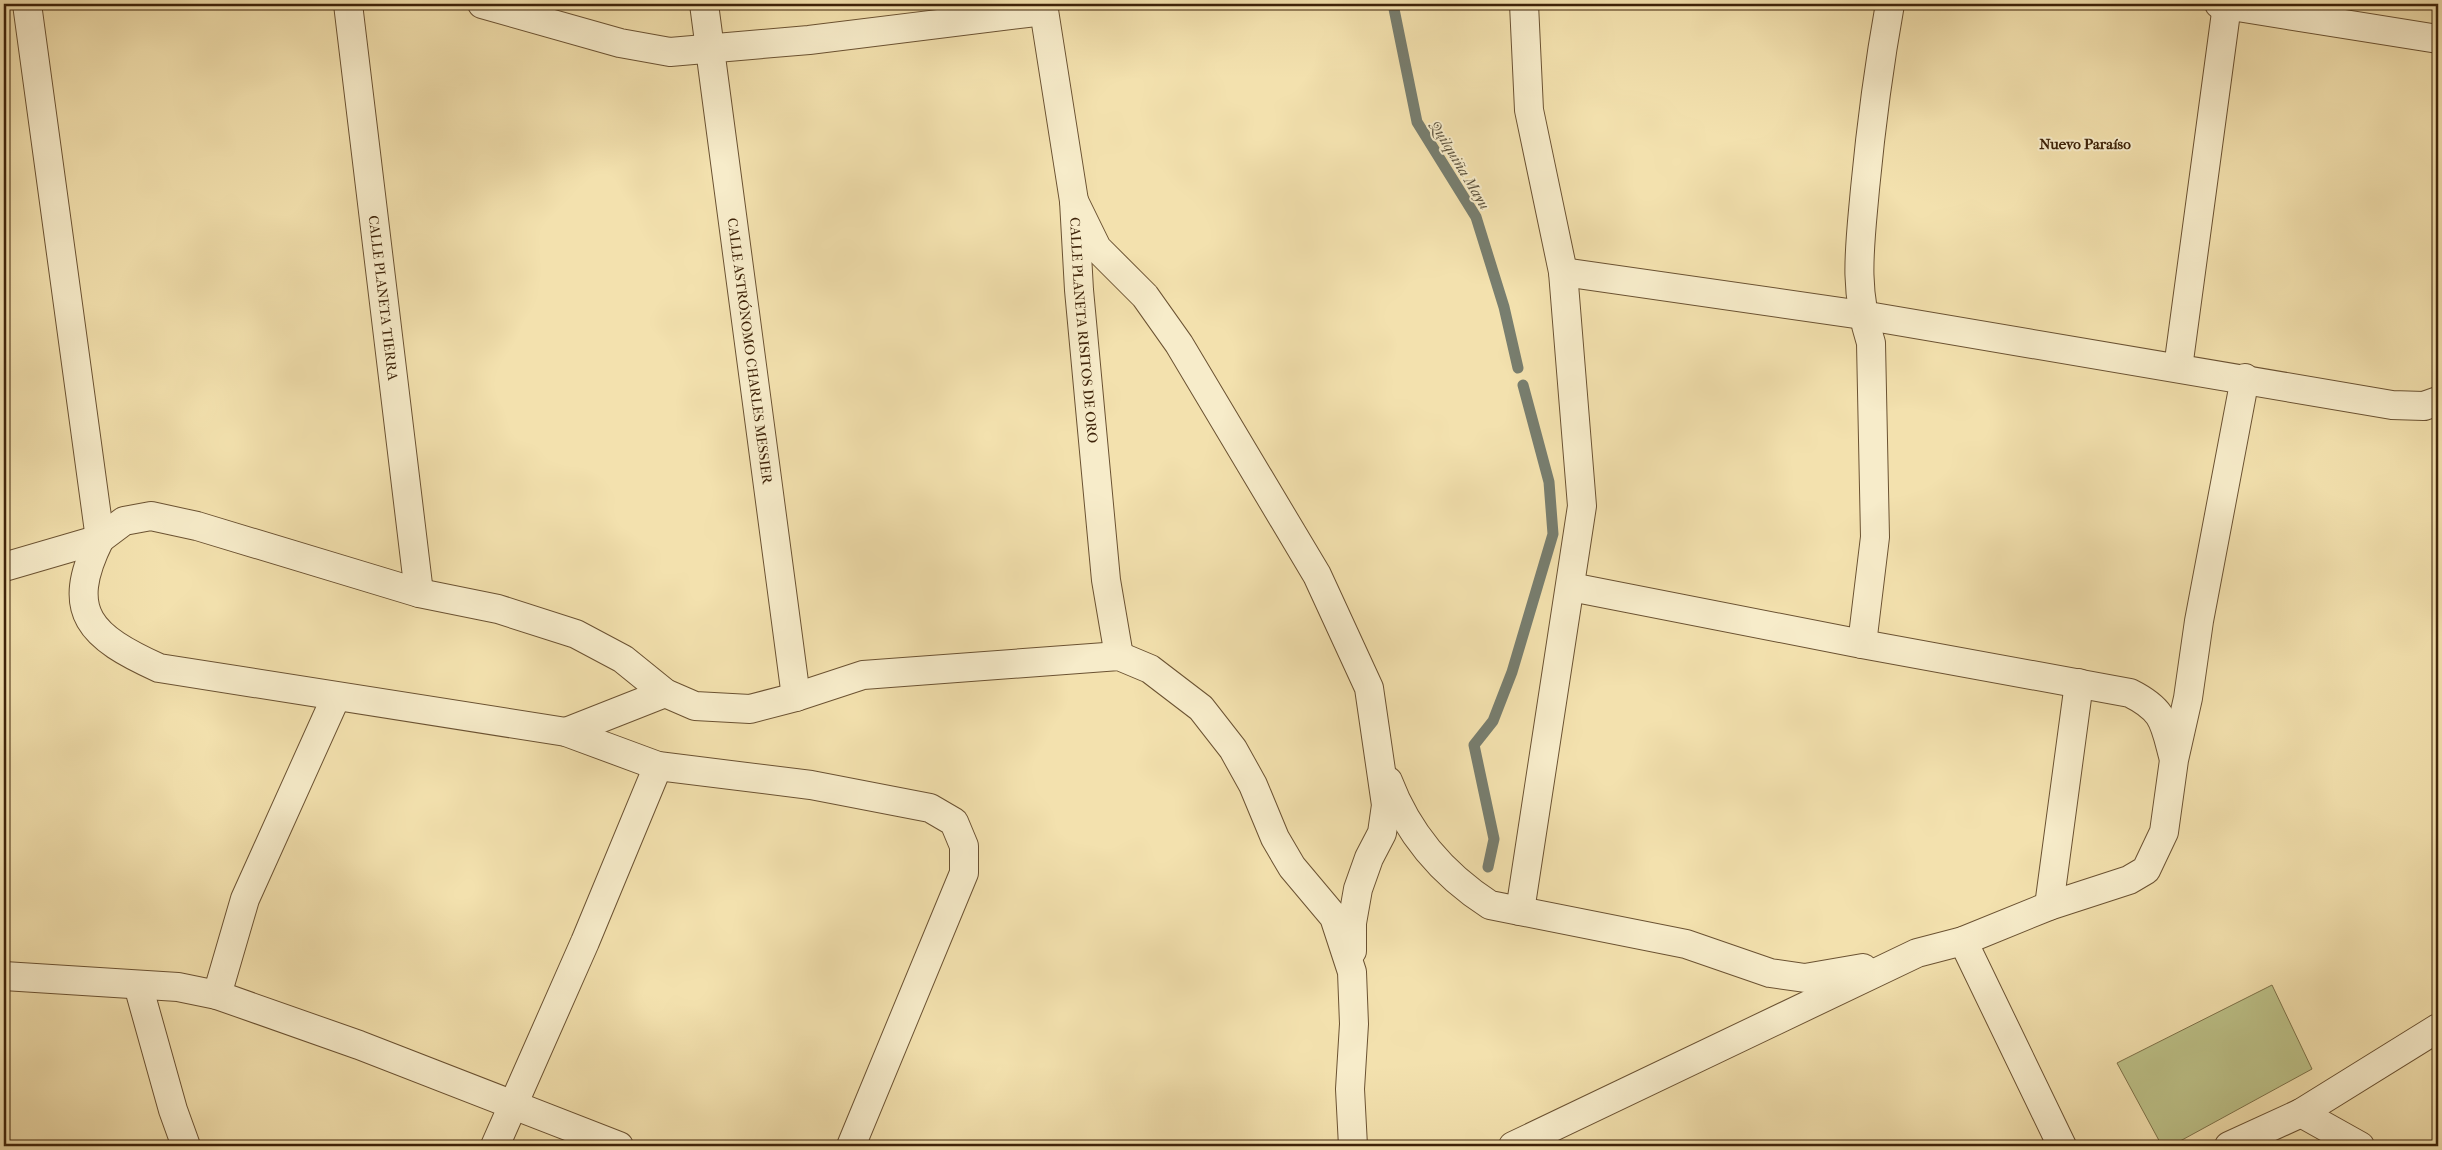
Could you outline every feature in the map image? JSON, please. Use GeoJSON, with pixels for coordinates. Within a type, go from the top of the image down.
{"type":"FeatureCollection","features":[{"type":"Feature","properties":{"kind":"street"},"geometry":{"type":"LineString","coordinates":[[27,4],[100,539],[87,564],[82,595],[89,618],[107,640],[130,655],[159,668],[566,732],[658,766],[820,787],[930,808],[954,822],[964,846],[964,872],[851,1146]]}},
{"type":"Feature","properties":{"kind":"street","name":"CALLE PLANETA TIERRA"},"geometry":{"type":"LineString","coordinates":[[348,4],[419,593]]}},
{"type":"Feature","properties":{"kind":"street"},"geometry":{"type":"LineString","coordinates":[[482,4],[620,43],[670,52],[809,40],[1043,7]]}},
{"type":"Feature","properties":{"kind":"street","name":"CALLE ASTRÓNOMO CHARLES MESSIER"},"geometry":{"type":"LineString","coordinates":[[704,4],[796,697]]}},
{"type":"Feature","properties":{"kind":"street"},"geometry":{"type":"LineString","coordinates":[[1520,911],[1582,506],[1563,272],[1529,110],[1524,4]]}},
{"type":"Feature","properties":{"kind":"street"},"geometry":{"type":"LineString","coordinates":[[1862,644],[1875,537],[1871,343],[1862,315],[1858,271],[1873,107],[1890,4]]}},
{"type":"Feature","properties":{"kind":"street"},"geometry":{"type":"LineString","coordinates":[[2178,368],[2223,4],[2438,39]]}},
{"type":"Feature","properties":{"kind":"street","name":"CALLE PLANETA RISITOS DE ORO"},"geometry":{"type":"LineString","coordinates":[[1043,7],[1074,201],[1079,290],[1106,580],[1119,656]]}},
{"type":"Feature","properties":{"kind":"street"},"geometry":{"type":"LineString","coordinates":[[1074,201],[1098,248],[1145,296],[1179,344],[1317,575],[1369,688],[1386,804],[1382,833],[1369,858],[1358,889],[1352,924],[1354,1024],[1350,1089],[1353,1146]]}},
{"type":"Feature","properties":{"kind":"street"},"geometry":{"type":"LineString","coordinates":[[1563,272],[1862,315],[2245,378],[2392,405],[2424,406],[2438,401]]}},
{"type":"Feature","properties":{"kind":"street"},"geometry":{"type":"LineString","coordinates":[[1381,763],[1395,800],[1417,837],[1439,864],[1463,887],[1490,905],[1686,944],[1770,973],[1805,978],[1836,974],[1963,941],[2049,906],[2130,880],[2146,870],[2164,832],[2174,760],[2188,698],[2199,621],[2245,378]]}},
{"type":"Feature","properties":{"kind":"street"},"geometry":{"type":"LineString","coordinates":[[4,568],[100,539],[124,522],[151,516],[197,526],[419,593],[498,609],[576,634],[623,659],[665,693],[695,706],[750,709],[796,697],[863,675],[1119,656],[1150,669],[1201,708],[1233,749],[1253,785],[1275,838],[1292,867],[1334,917],[1352,972]]}},
{"type":"Feature","properties":{"kind":"street"},"geometry":{"type":"LineString","coordinates":[[1571,587],[1862,644],[2130,692],[2150,703],[2164,721],[2174,760]]}},
{"type":"Feature","properties":{"kind":"street"},"geometry":{"type":"LineString","coordinates":[[2049,906],[2079,683]]}},
{"type":"Feature","properties":{"kind":"street"},"geometry":{"type":"LineString","coordinates":[[566,732],[665,693]]}},
{"type":"Feature","properties":{"kind":"street"},"geometry":{"type":"LineString","coordinates":[[217,995],[245,899],[336,697]]}},
{"type":"Feature","properties":{"kind":"street"},"geometry":{"type":"LineString","coordinates":[[495,1146],[658,766]]}},
{"type":"Feature","properties":{"kind":"street"},"geometry":{"type":"LineString","coordinates":[[1963,941],[2062,1146]]}},
{"type":"Feature","properties":{"kind":"street"},"geometry":{"type":"LineString","coordinates":[[1513,1146],[1917,953]]}},
{"type":"Feature","properties":{"kind":"street"},"geometry":{"type":"LineString","coordinates":[[4,976],[178,987],[217,995],[359,1045],[619,1146]]}},
{"type":"Feature","properties":{"kind":"street"},"geometry":{"type":"LineString","coordinates":[[138,985],[172,1110],[186,1146]]}},
{"type":"Feature","properties":{"kind":"street"},"geometry":{"type":"LineString","coordinates":[[2228,1146],[2301,1113],[2438,1028]]}},
{"type":"Feature","properties":{"kind":"street"},"geometry":{"type":"LineString","coordinates":[[2301,1113],[2360,1146]]}},
{"type":"Feature","properties":{"kind":"green space"},"geometry":{"type":"Polygon","coordinates":[[[2272,985],[2312,1069],[2171,1146],[2162,1146],[2117,1063],[2272,985]]]}},
{"type":"Feature","properties":{"kind":"waterway","name":"Quilquiña Mayu"},"geometry":{"type":"LineString","coordinates":[[1393,4],[1417,122],[1476,217],[1504,307],[1518,368]]}},
{"type":"Feature","properties":{"kind":"waterway"},"geometry":{"type":"LineString","coordinates":[[1488,867],[1494,839],[1474,745],[1493,721],[1512,672],[1553,534],[1549,482],[1523,385]]}},
{"type":"Feature","properties":{"kind":"district","name":"Nuevo Paraíso"},"geometry":{"type":"Point","coordinates":[2085,144]}}]}
